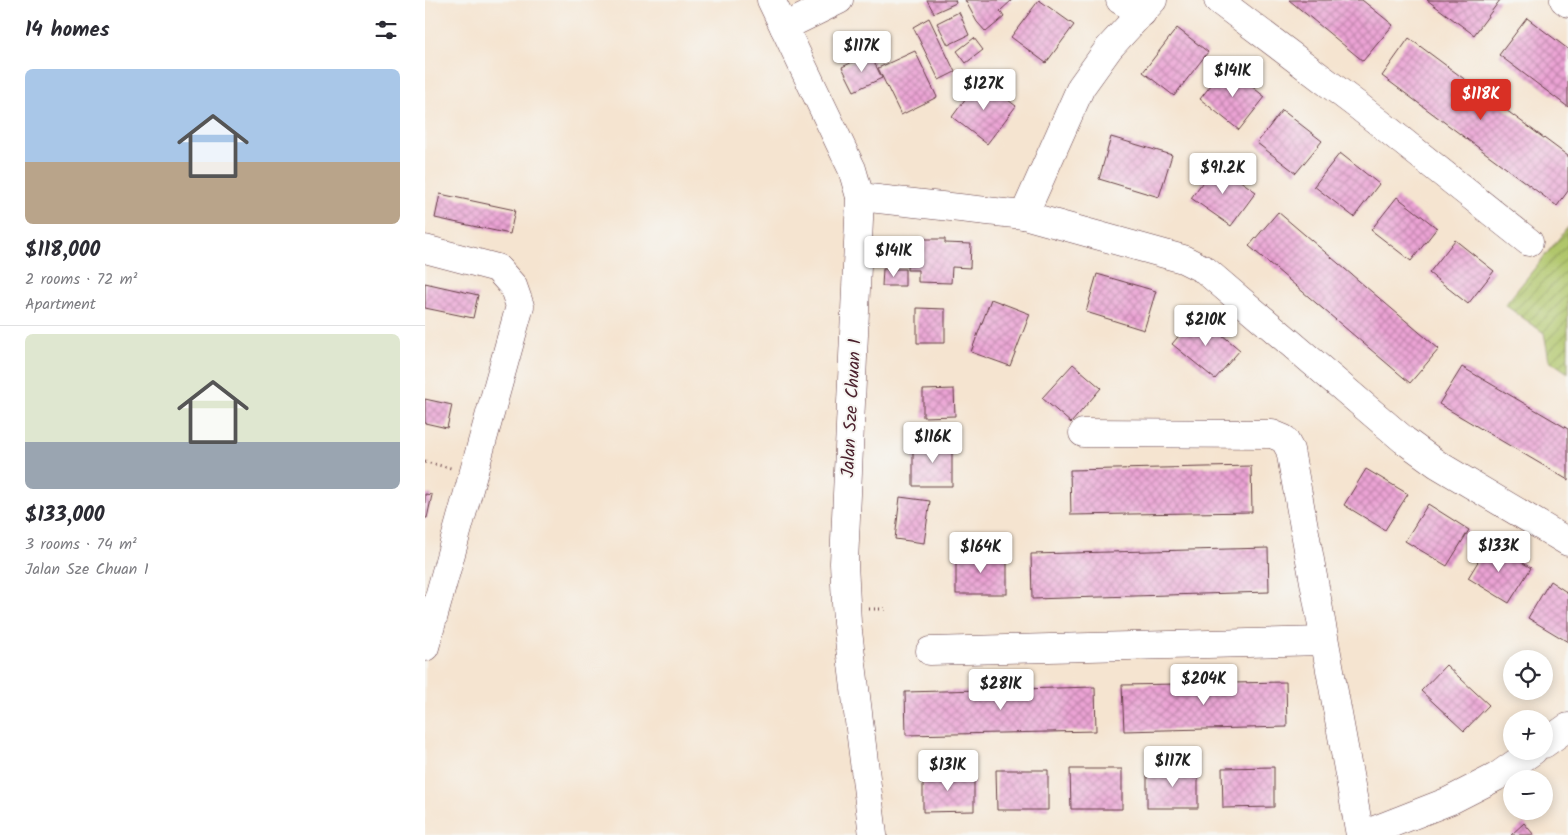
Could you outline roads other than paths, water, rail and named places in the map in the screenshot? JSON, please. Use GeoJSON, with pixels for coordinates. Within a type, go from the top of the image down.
{"type":"FeatureCollection","features":[{"type":"Feature","properties":{"kind":"street","name":"Jalan Sze Chuan 1"},"geometry":{"type":"LineString","coordinates":[[771,0],[851,169],[860,197],[844,563],[847,623],[873,835]]}},
{"type":"Feature","properties":{"kind":"street"},"geometry":{"type":"LineString","coordinates":[[784,28],[839,0]]}},
{"type":"Feature","properties":{"kind":"street"},"geometry":{"type":"LineString","coordinates":[[1218,0],[1357,105],[1529,242]]}},
{"type":"Feature","properties":{"kind":"street"},"geometry":{"type":"LineString","coordinates":[[1563,0],[1568,3]]}},
{"type":"Feature","properties":{"kind":"street"},"geometry":{"type":"LineString","coordinates":[[1024,215],[1081,87],[1138,4]]}},
{"type":"Feature","properties":{"kind":"street"},"geometry":{"type":"LineString","coordinates":[[860,197],[1024,215],[1183,259],[1205,270],[1404,440],[1437,464],[1568,542]]}},
{"type":"Feature","properties":{"kind":"street"},"geometry":{"type":"LineString","coordinates":[[425,249],[497,268],[513,286],[520,306],[425,647]]}},
{"type":"Feature","properties":{"kind":"street"},"geometry":{"type":"LineString","coordinates":[[1083,433],[1272,434],[1284,439],[1290,450],[1323,641],[1361,835],[1394,830],[1496,777],[1520,760]]}},
{"type":"Feature","properties":{"kind":"street"},"geometry":{"type":"LineString","coordinates":[[931,652],[1323,641]]}},
{"type":"Feature","properties":{"kind":"street"},"geometry":{"type":"LineString","coordinates":[[1553,738],[1568,727]]}}]}
